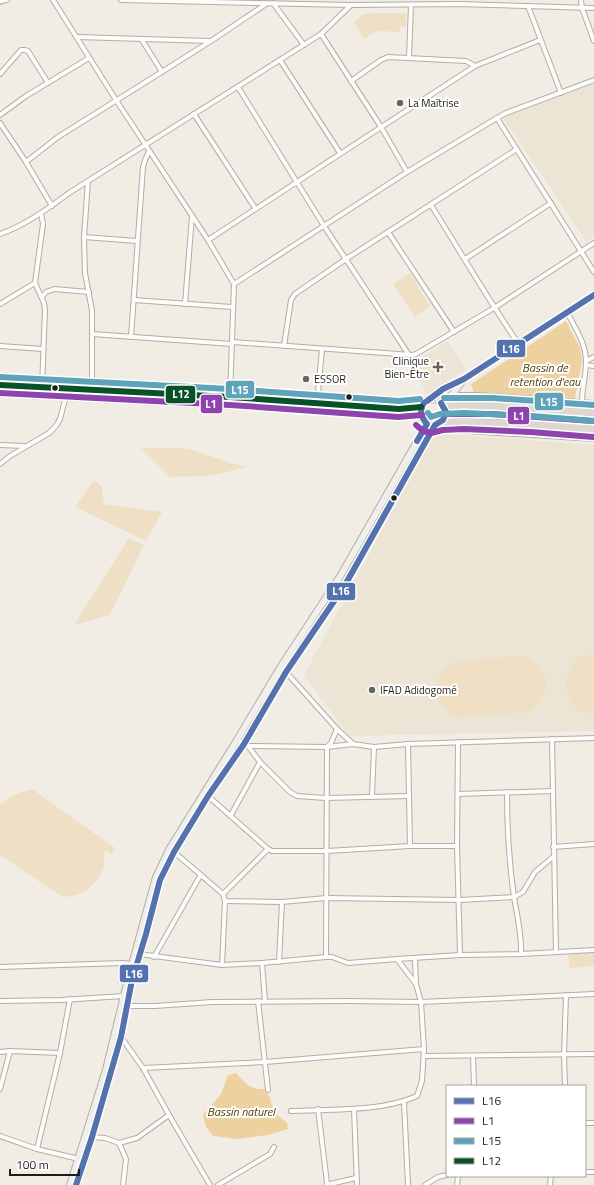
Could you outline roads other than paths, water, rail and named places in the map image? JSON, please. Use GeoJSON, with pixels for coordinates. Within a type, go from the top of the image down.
{"type":"FeatureCollection","features":[{"type":"Feature","properties":{"kind":"highway"},"geometry":{"type":"LineString","coordinates":[[0,385],[230,397],[399,409],[421,407]]}},
{"type":"Feature","properties":{"kind":"highway"},"geometry":{"type":"LineString","coordinates":[[41,396],[42,387]]}},
{"type":"Feature","properties":{"kind":"highway"},"geometry":{"type":"LineString","coordinates":[[117,400],[118,391]]}},
{"type":"Feature","properties":{"kind":"highway"},"geometry":{"type":"LineString","coordinates":[[0,393],[370,412],[418,416],[424,421],[436,426],[464,421],[594,429]]}},
{"type":"Feature","properties":{"kind":"highway"},"geometry":{"type":"LineString","coordinates":[[424,421],[420,413],[421,407],[427,401],[434,400],[444,405],[492,406],[594,413]]}},
{"type":"Feature","properties":{"kind":"highway"},"geometry":{"type":"LineString","coordinates":[[436,426],[446,414],[444,405]]}},
{"type":"Feature","properties":{"kind":"main road"},"geometry":{"type":"LineString","coordinates":[[427,401],[443,389],[464,378],[594,295]]}},
{"type":"Feature","properties":{"kind":"main road"},"geometry":{"type":"LineString","coordinates":[[444,405],[464,378]]}},
{"type":"Feature","properties":{"kind":"main road"},"geometry":{"type":"LineString","coordinates":[[76,1185],[92,1137],[121,1037],[125,1006],[124,996],[156,877],[170,848],[283,670],[341,575],[424,421]]}},
{"type":"Feature","properties":{"kind":"main road"},"geometry":{"type":"LineString","coordinates":[[70,1185],[125,1006],[160,880],[174,852],[208,796],[246,745],[283,670],[345,585],[436,426]]}},
{"type":"Feature","properties":{"kind":"street"},"geometry":{"type":"LineString","coordinates":[[0,1],[7,0]]}},
{"type":"Feature","properties":{"kind":"street"},"geometry":{"type":"LineString","coordinates":[[53,0],[145,145],[208,240],[234,284],[230,397]]}},
{"type":"Feature","properties":{"kind":"street"},"geometry":{"type":"LineString","coordinates":[[120,0],[267,3],[287,1],[351,5],[411,5],[458,2],[594,8]]}},
{"type":"Feature","properties":{"kind":"street"},"geometry":{"type":"LineString","coordinates":[[581,0],[582,8],[594,41]]}},
{"type":"Feature","properties":{"kind":"street"},"geometry":{"type":"LineString","coordinates":[[26,162],[58,137],[211,41],[267,3]]}},
{"type":"Feature","properties":{"kind":"street"},"geometry":{"type":"LineString","coordinates":[[273,3],[304,45]]}},
{"type":"Feature","properties":{"kind":"street"},"geometry":{"type":"LineString","coordinates":[[0,234],[13,230],[41,213],[88,181],[321,34],[351,5]]}},
{"type":"Feature","properties":{"kind":"street"},"geometry":{"type":"LineString","coordinates":[[409,58],[411,5]]}},
{"type":"Feature","properties":{"kind":"street"},"geometry":{"type":"LineString","coordinates":[[528,6],[561,93]]}},
{"type":"Feature","properties":{"kind":"street"},"geometry":{"type":"LineString","coordinates":[[321,34],[381,127],[407,172]]}},
{"type":"Feature","properties":{"kind":"street"},"geometry":{"type":"LineString","coordinates":[[77,37],[211,41]]}},
{"type":"Feature","properties":{"kind":"street"},"geometry":{"type":"LineString","coordinates":[[142,40],[162,72]]}},
{"type":"Feature","properties":{"kind":"street"},"geometry":{"type":"LineString","coordinates":[[208,240],[475,66],[540,40]]}},
{"type":"Feature","properties":{"kind":"street"},"geometry":{"type":"LineString","coordinates":[[1,70],[21,50],[25,50],[28,51],[48,83]]}},
{"type":"Feature","properties":{"kind":"street"},"geometry":{"type":"LineString","coordinates":[[0,115],[26,96],[89,58]]}},
{"type":"Feature","properties":{"kind":"street"},"geometry":{"type":"LineString","coordinates":[[351,81],[385,58],[466,61],[475,66]]}},
{"type":"Feature","properties":{"kind":"street"},"geometry":{"type":"LineString","coordinates":[[280,60],[340,153]]}},
{"type":"Feature","properties":{"kind":"street"},"geometry":{"type":"LineString","coordinates":[[234,284],[407,172],[497,118],[506,113],[594,80]]}},
{"type":"Feature","properties":{"kind":"street"},"geometry":{"type":"LineString","coordinates":[[238,87],[324,226],[409,355]]}},
{"type":"Feature","properties":{"kind":"street"},"geometry":{"type":"LineString","coordinates":[[194,114],[255,208]]}},
{"type":"Feature","properties":{"kind":"street"},"geometry":{"type":"LineString","coordinates":[[497,118],[594,272]]}},
{"type":"Feature","properties":{"kind":"street"},"geometry":{"type":"LineString","coordinates":[[0,123],[26,162],[52,206]]}},
{"type":"Feature","properties":{"kind":"street"},"geometry":{"type":"LineString","coordinates":[[284,346],[292,297],[346,259],[517,149]]}},
{"type":"Feature","properties":{"kind":"street"},"geometry":{"type":"LineString","coordinates":[[131,337],[143,167],[150,151]]}},
{"type":"Feature","properties":{"kind":"street"},"geometry":{"type":"LineString","coordinates":[[88,181],[84,237],[85,273],[92,311],[92,390]]}},
{"type":"Feature","properties":{"kind":"street"},"geometry":{"type":"LineString","coordinates":[[465,259],[551,203]]}},
{"type":"Feature","properties":{"kind":"street"},"geometry":{"type":"LineString","coordinates":[[431,205],[494,308],[518,343]]}},
{"type":"Feature","properties":{"kind":"street"},"geometry":{"type":"LineString","coordinates":[[41,213],[43,224],[35,284],[42,297],[46,310],[42,387]]}},
{"type":"Feature","properties":{"kind":"street"},"geometry":{"type":"LineString","coordinates":[[185,304],[192,216]]}},
{"type":"Feature","properties":{"kind":"street"},"geometry":{"type":"LineString","coordinates":[[388,232],[454,332]]}},
{"type":"Feature","properties":{"kind":"street"},"geometry":{"type":"LineString","coordinates":[[84,237],[137,241]]}},
{"type":"Feature","properties":{"kind":"street"},"geometry":{"type":"LineString","coordinates":[[92,334],[322,348],[409,355],[416,354],[494,308],[594,244]]}},
{"type":"Feature","properties":{"kind":"street"},"geometry":{"type":"LineString","coordinates":[[0,304],[35,284]]}},
{"type":"Feature","properties":{"kind":"street"},"geometry":{"type":"LineString","coordinates":[[42,297],[46,292],[54,289],[89,292]]}},
{"type":"Feature","properties":{"kind":"street"},"geometry":{"type":"LineString","coordinates":[[134,300],[232,307]]}},
{"type":"Feature","properties":{"kind":"street"},"geometry":{"type":"LineString","coordinates":[[567,312],[582,339],[585,350],[586,363],[582,402]]}},
{"type":"Feature","properties":{"kind":"street"},"geometry":{"type":"LineString","coordinates":[[0,346],[43,349]]}},
{"type":"Feature","properties":{"kind":"street"},"geometry":{"type":"LineString","coordinates":[[317,403],[322,348]]}},
{"type":"Feature","properties":{"kind":"street"},"geometry":{"type":"LineString","coordinates":[[586,363],[594,357]]}},
{"type":"Feature","properties":{"kind":"street"},"geometry":{"type":"LineString","coordinates":[[586,363],[594,366]]}},
{"type":"Feature","properties":{"kind":"street"},"geometry":{"type":"LineString","coordinates":[[452,395],[477,395],[594,403]]}},
{"type":"Feature","properties":{"kind":"street"},"geometry":{"type":"LineString","coordinates":[[0,464],[25,446],[40,439],[56,426],[60,419],[66,396]]}},
{"type":"Feature","properties":{"kind":"street"},"geometry":{"type":"LineString","coordinates":[[436,426],[451,430],[594,439]]}},
{"type":"Feature","properties":{"kind":"street"},"geometry":{"type":"LineString","coordinates":[[0,445],[25,446]]}},
{"type":"Feature","properties":{"kind":"street"},"geometry":{"type":"LineString","coordinates":[[283,670],[337,729],[353,744]]}},
{"type":"Feature","properties":{"kind":"street"},"geometry":{"type":"LineString","coordinates":[[327,747],[332,743],[337,729]]}},
{"type":"Feature","properties":{"kind":"street"},"geometry":{"type":"LineString","coordinates":[[246,745],[327,747],[353,744],[374,747],[408,744],[594,738]]}},
{"type":"Feature","properties":{"kind":"street"},"geometry":{"type":"LineString","coordinates":[[552,739],[553,857],[556,952]]}},
{"type":"Feature","properties":{"kind":"street"},"geometry":{"type":"LineString","coordinates":[[238,740],[246,745],[260,762],[293,794],[326,798],[409,796]]}},
{"type":"Feature","properties":{"kind":"street"},"geometry":{"type":"LineString","coordinates":[[458,742],[457,846],[460,900],[460,955]]}},
{"type":"Feature","properties":{"kind":"street"},"geometry":{"type":"LineString","coordinates":[[408,744],[410,846]]}},
{"type":"Feature","properties":{"kind":"street"},"geometry":{"type":"LineString","coordinates":[[326,957],[327,747]]}},
{"type":"Feature","properties":{"kind":"street"},"geometry":{"type":"LineString","coordinates":[[372,796],[374,747]]}},
{"type":"Feature","properties":{"kind":"street"},"geometry":{"type":"LineString","coordinates":[[231,815],[260,762]]}},
{"type":"Feature","properties":{"kind":"street"},"geometry":{"type":"LineString","coordinates":[[458,794],[553,791]]}},
{"type":"Feature","properties":{"kind":"street"},"geometry":{"type":"LineString","coordinates":[[507,792],[507,816],[514,897],[520,928],[522,954]]}},
{"type":"Feature","properties":{"kind":"street"},"geometry":{"type":"LineString","coordinates":[[208,796],[272,851],[327,851],[410,846],[457,846]]}},
{"type":"Feature","properties":{"kind":"street"},"geometry":{"type":"LineString","coordinates":[[553,847],[594,844]]}},
{"type":"Feature","properties":{"kind":"street"},"geometry":{"type":"LineString","coordinates":[[223,894],[268,849]]}},
{"type":"Feature","properties":{"kind":"street"},"geometry":{"type":"LineString","coordinates":[[174,852],[200,876],[223,894],[225,901],[222,965]]}},
{"type":"Feature","properties":{"kind":"street"},"geometry":{"type":"LineString","coordinates":[[225,901],[282,902],[326,898],[460,900],[514,897],[523,892],[535,872],[553,857]]}},
{"type":"Feature","properties":{"kind":"street"},"geometry":{"type":"LineString","coordinates":[[154,957],[200,876]]}},
{"type":"Feature","properties":{"kind":"street"},"geometry":{"type":"LineString","coordinates":[[278,962],[282,902]]}},
{"type":"Feature","properties":{"kind":"street"},"geometry":{"type":"LineString","coordinates":[[139,954],[222,965],[278,962],[326,957],[348,963],[460,955],[522,954],[594,950]]}},
{"type":"Feature","properties":{"kind":"street"},"geometry":{"type":"LineString","coordinates":[[292,1111],[354,1109],[404,1102],[417,1096],[422,1081],[424,1049],[421,1002],[416,984],[415,958]]}},
{"type":"Feature","properties":{"kind":"street"},"geometry":{"type":"LineString","coordinates":[[397,959],[416,984]]}},
{"type":"Feature","properties":{"kind":"street"},"geometry":{"type":"LineString","coordinates":[[0,967],[122,963],[132,964]]}},
{"type":"Feature","properties":{"kind":"street"},"geometry":{"type":"LineString","coordinates":[[262,963],[265,1001]]}},
{"type":"Feature","properties":{"kind":"street"},"geometry":{"type":"LineString","coordinates":[[125,1006],[265,1001],[421,1002],[594,994]]}},
{"type":"Feature","properties":{"kind":"street"},"geometry":{"type":"LineString","coordinates":[[565,1085],[564,1054],[566,995]]}},
{"type":"Feature","properties":{"kind":"street"},"geometry":{"type":"LineString","coordinates":[[0,1001],[124,996]]}},
{"type":"Feature","properties":{"kind":"street"},"geometry":{"type":"LineString","coordinates":[[37,1150],[60,1053],[70,999]]}},
{"type":"Feature","properties":{"kind":"street"},"geometry":{"type":"LineString","coordinates":[[258,1002],[268,1090]]}},
{"type":"Feature","properties":{"kind":"street"},"geometry":{"type":"LineString","coordinates":[[121,1037],[143,1068],[210,1185]]}},
{"type":"Feature","properties":{"kind":"street"},"geometry":{"type":"LineString","coordinates":[[143,1068],[264,1062],[424,1049]]}},
{"type":"Feature","properties":{"kind":"street"},"geometry":{"type":"LineString","coordinates":[[0,1089],[10,1051]]}},
{"type":"Feature","properties":{"kind":"street"},"geometry":{"type":"LineString","coordinates":[[0,1052],[60,1053]]}},
{"type":"Feature","properties":{"kind":"street"},"geometry":{"type":"LineString","coordinates":[[424,1056],[594,1054]]}},
{"type":"Feature","properties":{"kind":"street"},"geometry":{"type":"LineString","coordinates":[[473,1056],[474,1085]]}},
{"type":"Feature","properties":{"kind":"street"},"geometry":{"type":"LineString","coordinates":[[404,1102],[408,1185]]}},
{"type":"Feature","properties":{"kind":"street"},"geometry":{"type":"LineString","coordinates":[[354,1109],[357,1185]]}},
{"type":"Feature","properties":{"kind":"street"},"geometry":{"type":"LineString","coordinates":[[318,1110],[326,1184],[356,1178]]}},
{"type":"Feature","properties":{"kind":"street"},"geometry":{"type":"LineString","coordinates":[[92,1137],[104,1138],[119,1143],[137,1138],[169,1115]]}},
{"type":"Feature","properties":{"kind":"street"},"geometry":{"type":"LineString","coordinates":[[0,1136],[37,1150],[79,1159]]}},
{"type":"Feature","properties":{"kind":"street"},"geometry":{"type":"LineString","coordinates":[[119,1143],[126,1159],[123,1185]]}},
{"type":"Feature","properties":{"kind":"street"},"geometry":{"type":"LineString","coordinates":[[218,1185],[270,1154],[274,1147]]}},
{"type":"Feature","properties":{"kind":"street"},"geometry":{"type":"LineString","coordinates":[[425,1185],[438,1177],[446,1175]]}},
{"type":"Feature","properties":{"kind":"water","name":"Bassin de retention d'eau"},"geometry":{"type":"Polygon","coordinates":[[[566,321],[580,348],[582,361],[573,409],[478,405],[471,384],[566,321]]]}},
{"type":"Feature","properties":{"kind":"water","name":"Bassin naturel"},"geometry":{"type":"Polygon","coordinates":[[[236,1073],[249,1086],[265,1089],[270,1098],[274,1112],[287,1123],[288,1129],[268,1135],[238,1139],[213,1136],[206,1127],[203,1115],[221,1094],[228,1075],[236,1073]]]}},
{"type":"Feature","properties":{"kind":"place","name":"La Maîtrise"},"geometry":{"type":"Point","coordinates":[400,103]}},
{"type":"Feature","properties":{"kind":"place","name":"Clinique Bien-Être"},"geometry":{"type":"Point","coordinates":[438,367]}},
{"type":"Feature","properties":{"kind":"place","name":"ESSOR"},"geometry":{"type":"Point","coordinates":[306,379]}},
{"type":"Feature","properties":{"kind":"place","name":"IFAD Adidogomé"},"geometry":{"type":"Point","coordinates":[372,690]}}]}
